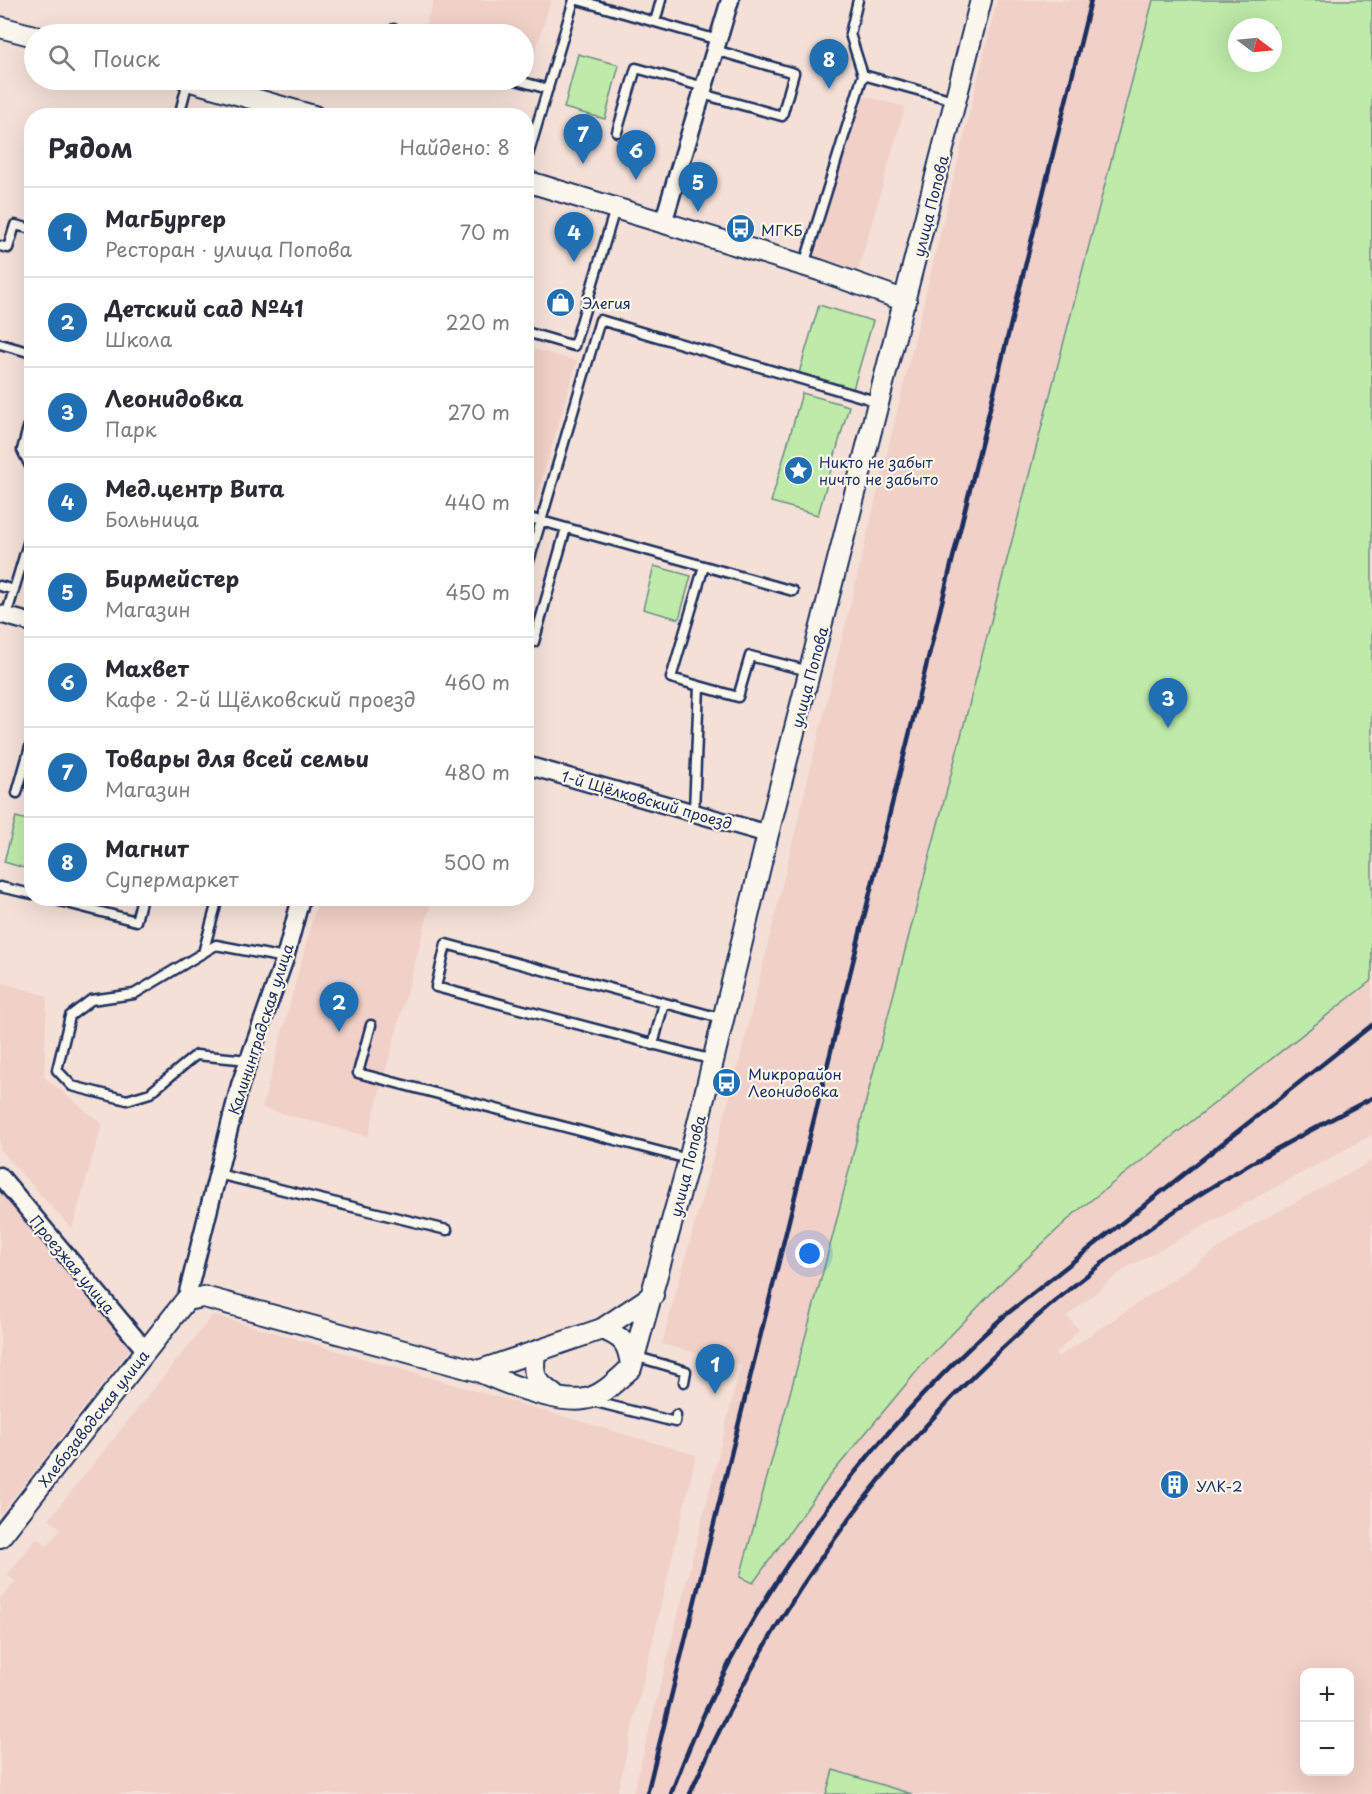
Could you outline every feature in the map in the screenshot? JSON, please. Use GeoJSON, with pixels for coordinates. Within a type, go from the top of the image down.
{"type":"FeatureCollection","features":[{"type":"Feature","properties":{"kind":"street"},"geometry":{"type":"LineString","coordinates":[[663,223],[730,0]]}},
{"type":"Feature","properties":{"kind":"street","name":"улица Попова"},"geometry":{"type":"LineString","coordinates":[[633,1362],[689,1160],[768,834],[906,301],[981,0]]}},
{"type":"Feature","properties":{"kind":"street"},"geometry":{"type":"LineString","coordinates":[[0,27],[24,33]]}},
{"type":"Feature","properties":{"kind":"street"},"geometry":{"type":"LineString","coordinates":[[223,90],[286,108]]}},
{"type":"Feature","properties":{"kind":"street"},"geometry":{"type":"LineString","coordinates":[[534,183],[804,266],[906,301]]}},
{"type":"Feature","properties":{"kind":"street"},"geometry":{"type":"LineString","coordinates":[[3,615],[24,621]]}},
{"type":"Feature","properties":{"kind":"street","name":"1-й Щёлковский проезд"},"geometry":{"type":"LineString","coordinates":[[534,767],[694,811],[768,834]]}},
{"type":"Feature","properties":{"kind":"street","name":"Калининградская улица"},"geometry":{"type":"LineString","coordinates":[[186,1300],[240,1085],[285,958],[299,906]]}},
{"type":"Feature","properties":{"kind":"street","name":"Проезжая улица"},"geometry":{"type":"LineString","coordinates":[[0,1176],[146,1351]]}},
{"type":"Feature","properties":{"kind":"street"},"geometry":{"type":"LineString","coordinates":[[478,1371],[602,1329],[653,1295]]}},
{"type":"Feature","properties":{"kind":"street"},"geometry":{"type":"LineString","coordinates":[[186,1300],[204,1297],[478,1371],[513,1387],[556,1397],[585,1399],[609,1388],[633,1362],[621,1336],[602,1329]]}},
{"type":"Feature","properties":{"kind":"street","name":"Хлебозаводская улица"},"geometry":{"type":"LineString","coordinates":[[0,1537],[186,1300]]}},
{"type":"Feature","properties":{"kind":"street"},"geometry":{"type":"LineString","coordinates":[[535,1353],[533,1369],[538,1383],[556,1397]]}},
{"type":"Feature","properties":{"kind":"lane"},"geometry":{"type":"LineString","coordinates":[[534,135],[576,0],[655,22],[794,73],[782,116],[636,68],[616,132]]}},
{"type":"Feature","properties":{"kind":"lane"},"geometry":{"type":"LineString","coordinates":[[655,22],[661,0]]}},
{"type":"Feature","properties":{"kind":"lane"},"geometry":{"type":"LineString","coordinates":[[804,266],[863,75],[850,34],[858,0]]}},
{"type":"Feature","properties":{"kind":"lane"},"geometry":{"type":"LineString","coordinates":[[863,75],[957,101]]}},
{"type":"Feature","properties":{"kind":"lane"},"geometry":{"type":"LineString","coordinates":[[534,84],[548,88]]}},
{"type":"Feature","properties":{"kind":"lane"},"geometry":{"type":"LineString","coordinates":[[180,108],[185,90]]}},
{"type":"Feature","properties":{"kind":"lane"},"geometry":{"type":"LineString","coordinates":[[534,334],[574,346],[615,208]]}},
{"type":"Feature","properties":{"kind":"lane"},"geometry":{"type":"LineString","coordinates":[[0,246],[8,248],[15,225],[24,227]]}},
{"type":"Feature","properties":{"kind":"lane"},"geometry":{"type":"LineString","coordinates":[[534,545],[600,320],[880,402]]}},
{"type":"Feature","properties":{"kind":"lane"},"geometry":{"type":"LineString","coordinates":[[0,344],[24,351]]}},
{"type":"Feature","properties":{"kind":"lane"},"geometry":{"type":"LineString","coordinates":[[534,519],[793,591]]}},
{"type":"Feature","properties":{"kind":"lane"},"geometry":{"type":"LineString","coordinates":[[534,642],[566,528]]}},
{"type":"Feature","properties":{"kind":"lane"},"geometry":{"type":"LineString","coordinates":[[3,615],[14,590],[24,557]]}},
{"type":"Feature","properties":{"kind":"lane"},"geometry":{"type":"LineString","coordinates":[[704,566],[671,678],[738,698],[750,656],[810,671]]}},
{"type":"Feature","properties":{"kind":"lane"},"geometry":{"type":"LineString","coordinates":[[0,586],[14,590]]}},
{"type":"Feature","properties":{"kind":"lane"},"geometry":{"type":"LineString","coordinates":[[694,811],[699,686]]}},
{"type":"Feature","properties":{"kind":"lane"},"geometry":{"type":"LineString","coordinates":[[16,793],[24,766]]}},
{"type":"Feature","properties":{"kind":"lane"},"geometry":{"type":"LineString","coordinates":[[0,887],[24,892]]}},
{"type":"Feature","properties":{"kind":"lane"},"geometry":{"type":"LineString","coordinates":[[79,906],[136,921],[140,906]]}},
{"type":"Feature","properties":{"kind":"lane"},"geometry":{"type":"LineString","coordinates":[[203,952],[216,906]]}},
{"type":"Feature","properties":{"kind":"lane"},"geometry":{"type":"LineString","coordinates":[[713,1060],[436,987],[446,944],[724,1019]]}},
{"type":"Feature","properties":{"kind":"lane"},"geometry":{"type":"LineString","coordinates":[[250,1060],[196,1055],[150,1093],[127,1100],[72,1086],[57,1070],[70,1016],[91,1000],[134,994],[216,945],[285,958]]}},
{"type":"Feature","properties":{"kind":"lane"},"geometry":{"type":"LineString","coordinates":[[653,1045],[664,1002]]}},
{"type":"Feature","properties":{"kind":"lane"},"geometry":{"type":"LineString","coordinates":[[371,1024],[358,1073],[689,1160]]}},
{"type":"Feature","properties":{"kind":"lane"},"geometry":{"type":"LineString","coordinates":[[218,1174],[447,1230]]}},
{"type":"Feature","properties":{"kind":"lane"},"geometry":{"type":"LineString","coordinates":[[633,1362],[687,1371],[684,1382]]}},
{"type":"Feature","properties":{"kind":"lane"},"geometry":{"type":"LineString","coordinates":[[585,1399],[675,1422],[676,1415]]}},
{"type":"Feature","properties":{"kind":"shaded area"},"geometry":{"type":"Polygon","coordinates":[[[434,0],[551,0],[534,57],[534,24],[426,24],[434,0]]]}},
{"type":"Feature","properties":{"kind":"shaded area"},"geometry":{"type":"Polygon","coordinates":[[[997,0],[1153,0],[872,1077],[834,1231],[740,1577],[753,1583],[830,1476],[922,1365],[1004,1280],[1076,1212],[1372,980],[1372,1135],[1126,1268],[1067,1316],[1079,1330],[1055,1354],[1058,1357],[1255,1224],[1372,1161],[1372,1794],[633,1794],[741,1365],[662,1344],[740,1059],[997,0]]]}},
{"type":"Feature","properties":{"kind":"shaded area"},"geometry":{"type":"Polygon","coordinates":[[[861,95],[905,107],[858,271],[814,258],[861,95]]]}},
{"type":"Feature","properties":{"kind":"shaded area"},"geometry":{"type":"Polygon","coordinates":[[[534,349],[577,361],[534,506],[534,349]]]}},
{"type":"Feature","properties":{"kind":"shaded area"},"geometry":{"type":"Polygon","coordinates":[[[316,906],[430,906],[368,1136],[262,1108],[316,906]]]}},
{"type":"Feature","properties":{"kind":"shaded area"},"geometry":{"type":"Polygon","coordinates":[[[0,982],[47,996],[44,1077],[102,1124],[72,1229],[0,1150],[0,982]]]}},
{"type":"Feature","properties":{"kind":"shaded area"},"geometry":{"type":"Polygon","coordinates":[[[0,1187],[133,1345],[0,1515],[0,1187]]]}},
{"type":"Feature","properties":{"kind":"shaded area"},"geometry":{"type":"Polygon","coordinates":[[[213,1315],[696,1455],[617,1794],[0,1794],[0,1599],[15,1581],[7,1575],[37,1538],[47,1546],[61,1529],[49,1519],[213,1315]]]}},
{"type":"Feature","properties":{"kind":"green space"},"geometry":{"type":"Polygon","coordinates":[[[1153,0],[1372,0],[1372,980],[1076,1212],[1004,1280],[922,1365],[830,1476],[753,1583],[740,1577],[834,1231],[872,1077],[1153,0]]]}},
{"type":"Feature","properties":{"kind":"green space"},"geometry":{"type":"Polygon","coordinates":[[[578,54],[619,65],[605,119],[564,108],[578,54]]]}},
{"type":"Feature","properties":{"kind":"green space"},"geometry":{"type":"Polygon","coordinates":[[[819,305],[873,321],[853,389],[799,373],[819,305]]]}},
{"type":"Feature","properties":{"kind":"green space"},"geometry":{"type":"Polygon","coordinates":[[[802,393],[849,406],[818,515],[771,502],[802,393]]]}},
{"type":"Feature","properties":{"kind":"green space"},"geometry":{"type":"Polygon","coordinates":[[[654,566],[691,576],[679,619],[643,609],[654,566]]]}},
{"type":"Feature","properties":{"kind":"green space"},"geometry":{"type":"Polygon","coordinates":[[[16,817],[24,819],[24,868],[4,862],[16,817]]]}},
{"type":"Feature","properties":{"kind":"green space"},"geometry":{"type":"Polygon","coordinates":[[[833,1770],[912,1794],[826,1794],[833,1770]]]}},
{"type":"Feature","properties":{"kind":"railway"},"geometry":{"type":"LineString","coordinates":[[647,1794],[1091,0]]}},
{"type":"Feature","properties":{"kind":"railway"},"geometry":{"type":"LineString","coordinates":[[671,1794],[699,1726],[731,1660],[767,1596],[808,1535],[852,1476],[899,1420],[1003,1317],[1372,1025]]}},
{"type":"Feature","properties":{"kind":"railway"},"geometry":{"type":"LineString","coordinates":[[690,1794],[733,1704],[781,1619],[835,1538],[894,1462],[959,1391],[1029,1324],[1104,1262],[1185,1204],[1253,1162],[1372,1098]]}},
{"type":"Feature","properties":{"kind":"place","name":"Магнит"},"geometry":{"type":"Point","coordinates":[829,89]}},
{"type":"Feature","properties":{"kind":"place","name":"Товары для всей семьи"},"geometry":{"type":"Point","coordinates":[583,164]}},
{"type":"Feature","properties":{"kind":"place","name":"Махвет"},"geometry":{"type":"Point","coordinates":[636,180]}},
{"type":"Feature","properties":{"kind":"place","name":"Бирмейстер"},"geometry":{"type":"Point","coordinates":[698,212]}},
{"type":"Feature","properties":{"kind":"place","name":"МГКБ"},"geometry":{"type":"Point","coordinates":[740,229]}},
{"type":"Feature","properties":{"kind":"place","name":"Мед.центр Вита"},"geometry":{"type":"Point","coordinates":[574,262]}},
{"type":"Feature","properties":{"kind":"place","name":"Элегия"},"geometry":{"type":"Point","coordinates":[561,302]}},
{"type":"Feature","properties":{"kind":"place","name":"Никто не забыт ничто не забыто"},"geometry":{"type":"Point","coordinates":[798,470]}},
{"type":"Feature","properties":{"kind":"place","name":"Леонидовка"},"geometry":{"type":"Point","coordinates":[1168,728]}},
{"type":"Feature","properties":{"kind":"place","name":"Детский сад №41"},"geometry":{"type":"Point","coordinates":[339,1032]}},
{"type":"Feature","properties":{"kind":"place","name":"Микрорайон Леонидовка"},"geometry":{"type":"Point","coordinates":[727,1082]}},
{"type":"Feature","properties":{"kind":"place","name":"МагБургер"},"geometry":{"type":"Point","coordinates":[715,1394]}},
{"type":"Feature","properties":{"kind":"place","name":"УЛК-2"},"geometry":{"type":"Point","coordinates":[1175,1485]}}]}
